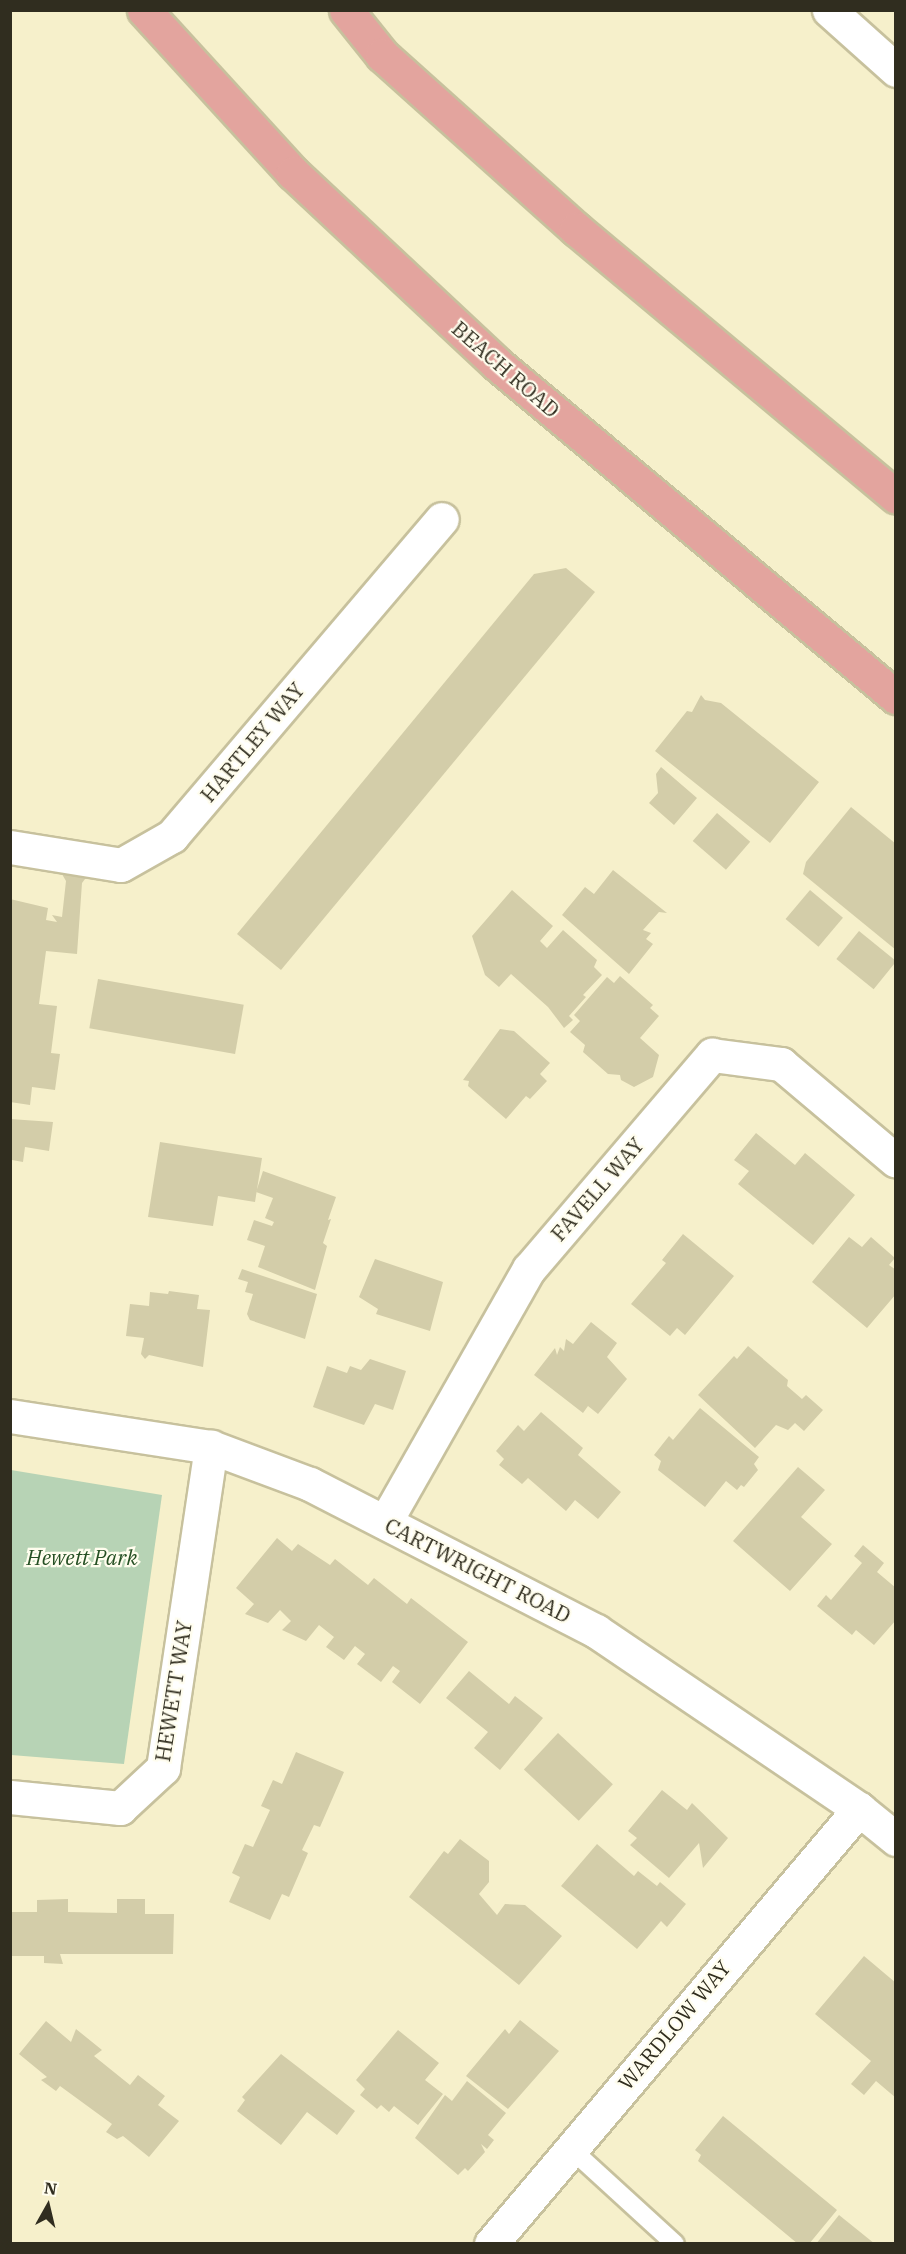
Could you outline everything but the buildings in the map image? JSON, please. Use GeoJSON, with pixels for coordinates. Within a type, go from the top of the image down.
{"type":"FeatureCollection","features":[{"type":"Feature","properties":{"kind":"main road","name":"BEACH ROAD"},"geometry":{"type":"LineString","coordinates":[[144,10],[293,172],[497,364],[896,697]]}},
{"type":"Feature","properties":{"kind":"main road"},"geometry":{"type":"LineString","coordinates":[[346,10],[382,55],[576,230],[896,497]]}},
{"type":"Feature","properties":{"kind":"street"},"geometry":{"type":"LineString","coordinates":[[829,10],[896,70]]}},
{"type":"Feature","properties":{"kind":"street","name":"HARTLEY WAY"},"geometry":{"type":"LineString","coordinates":[[10,847],[121,865],[172,836],[442,519]]}},
{"type":"Feature","properties":{"kind":"street","name":"FAVELL WAY"},"geometry":{"type":"LineString","coordinates":[[385,1522],[529,1269],[712,1054],[781,1064],[896,1161]]}},
{"type":"Feature","properties":{"kind":"street","name":"CARTWRIGHT ROAD"},"geometry":{"type":"LineString","coordinates":[[10,1416],[211,1447],[309,1484],[596,1631],[859,1809],[896,1839]]}},
{"type":"Feature","properties":{"kind":"street","name":"HEWETT WAY"},"geometry":{"type":"LineString","coordinates":[[10,1797],[120,1808],[163,1768],[211,1447]]}},
{"type":"Feature","properties":{"kind":"street","name":"WARDLOW WAY"},"geometry":{"type":"LineString","coordinates":[[491,2244],[859,1809]]}},
{"type":"Feature","properties":{"kind":"lane"},"geometry":{"type":"LineString","coordinates":[[570,2148],[675,2244]]}},
{"type":"Feature","properties":{"kind":"green space","name":"Hewett Park"},"geometry":{"type":"Polygon","coordinates":[[[11,1470],[162,1495],[124,1764],[11,1755],[11,1470]]]}}]}
